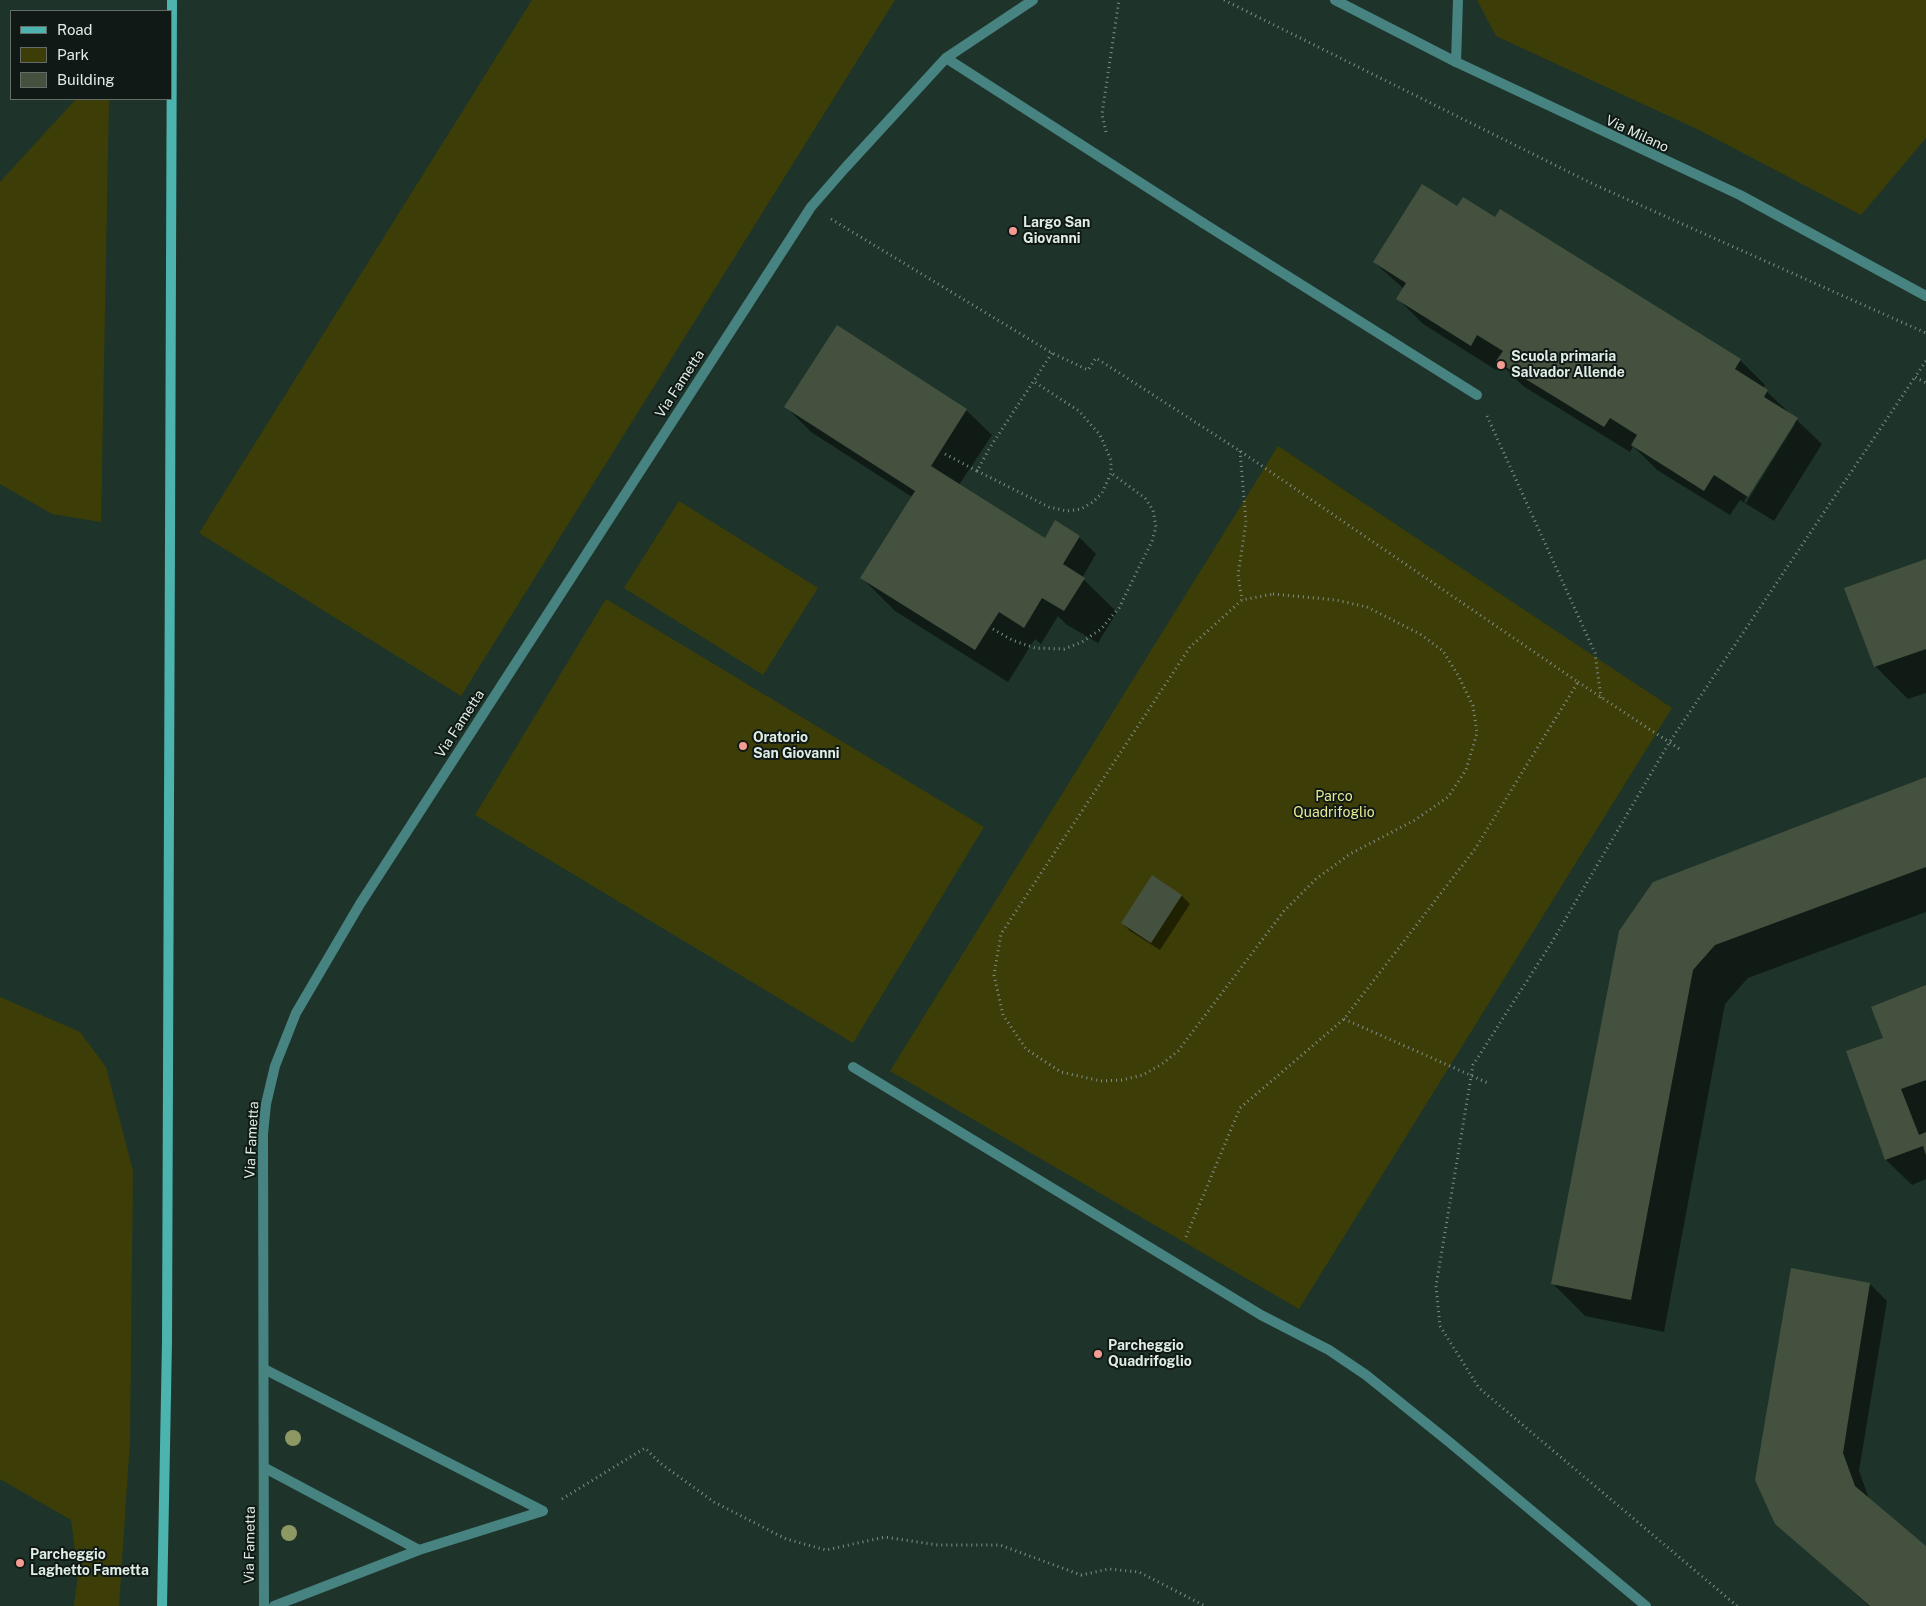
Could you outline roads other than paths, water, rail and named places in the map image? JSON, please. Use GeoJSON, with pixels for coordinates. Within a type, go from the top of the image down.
{"type":"FeatureCollection","features":[{"type":"Feature","properties":{"kind":"street","name":"Via Fametta"},"geometry":{"type":"LineString","coordinates":[[264,1606],[263,1134],[266,1104],[275,1066],[296,1012],[360,904],[812,207],[844,168],[946,58],[1033,0]]}},
{"type":"Feature","properties":{"kind":"street","name":"Via Milano"},"geometry":{"type":"LineString","coordinates":[[1335,0],[1456,62],[1740,196],[1926,296]]}},
{"type":"Feature","properties":{"kind":"street"},"geometry":{"type":"LineString","coordinates":[[1456,62],[1458,0]]}},
{"type":"Feature","properties":{"kind":"street"},"geometry":{"type":"LineString","coordinates":[[946,58],[1202,223],[1477,395]]}},
{"type":"Feature","properties":{"kind":"street"},"geometry":{"type":"LineString","coordinates":[[162,1606],[167,1342],[172,100]]}},
{"type":"Feature","properties":{"kind":"street"},"geometry":{"type":"LineString","coordinates":[[853,1068],[1261,1315],[1329,1350],[1366,1375],[1646,1606]]}},
{"type":"Feature","properties":{"kind":"street"},"geometry":{"type":"LineString","coordinates":[[264,1369],[543,1511],[419,1550],[274,1606]]}},
{"type":"Feature","properties":{"kind":"street"},"geometry":{"type":"LineString","coordinates":[[265,1468],[419,1550]]}},
{"type":"Feature","properties":{"kind":"place","name":"Largo San Giovanni"},"geometry":{"type":"Point","coordinates":[1013,231]}},
{"type":"Feature","properties":{"kind":"place","name":"Scuola primaria Salvador Allende"},"geometry":{"type":"Point","coordinates":[1501,365]}},
{"type":"Feature","properties":{"kind":"place","name":"Oratorio San Giovanni"},"geometry":{"type":"Point","coordinates":[743,746]}},
{"type":"Feature","properties":{"kind":"place","name":"Parcheggio Quadrifoglio"},"geometry":{"type":"Point","coordinates":[1098,1354]}},
{"type":"Feature","properties":{"kind":"place","name":"Parcheggio Laghetto Fametta"},"geometry":{"type":"Point","coordinates":[20,1563]}},
{"type":"Feature","properties":{"kind":"park label","name":"Parco Quadrifoglio"},"geometry":{"type":"Point","coordinates":[1334,806]}}]}
